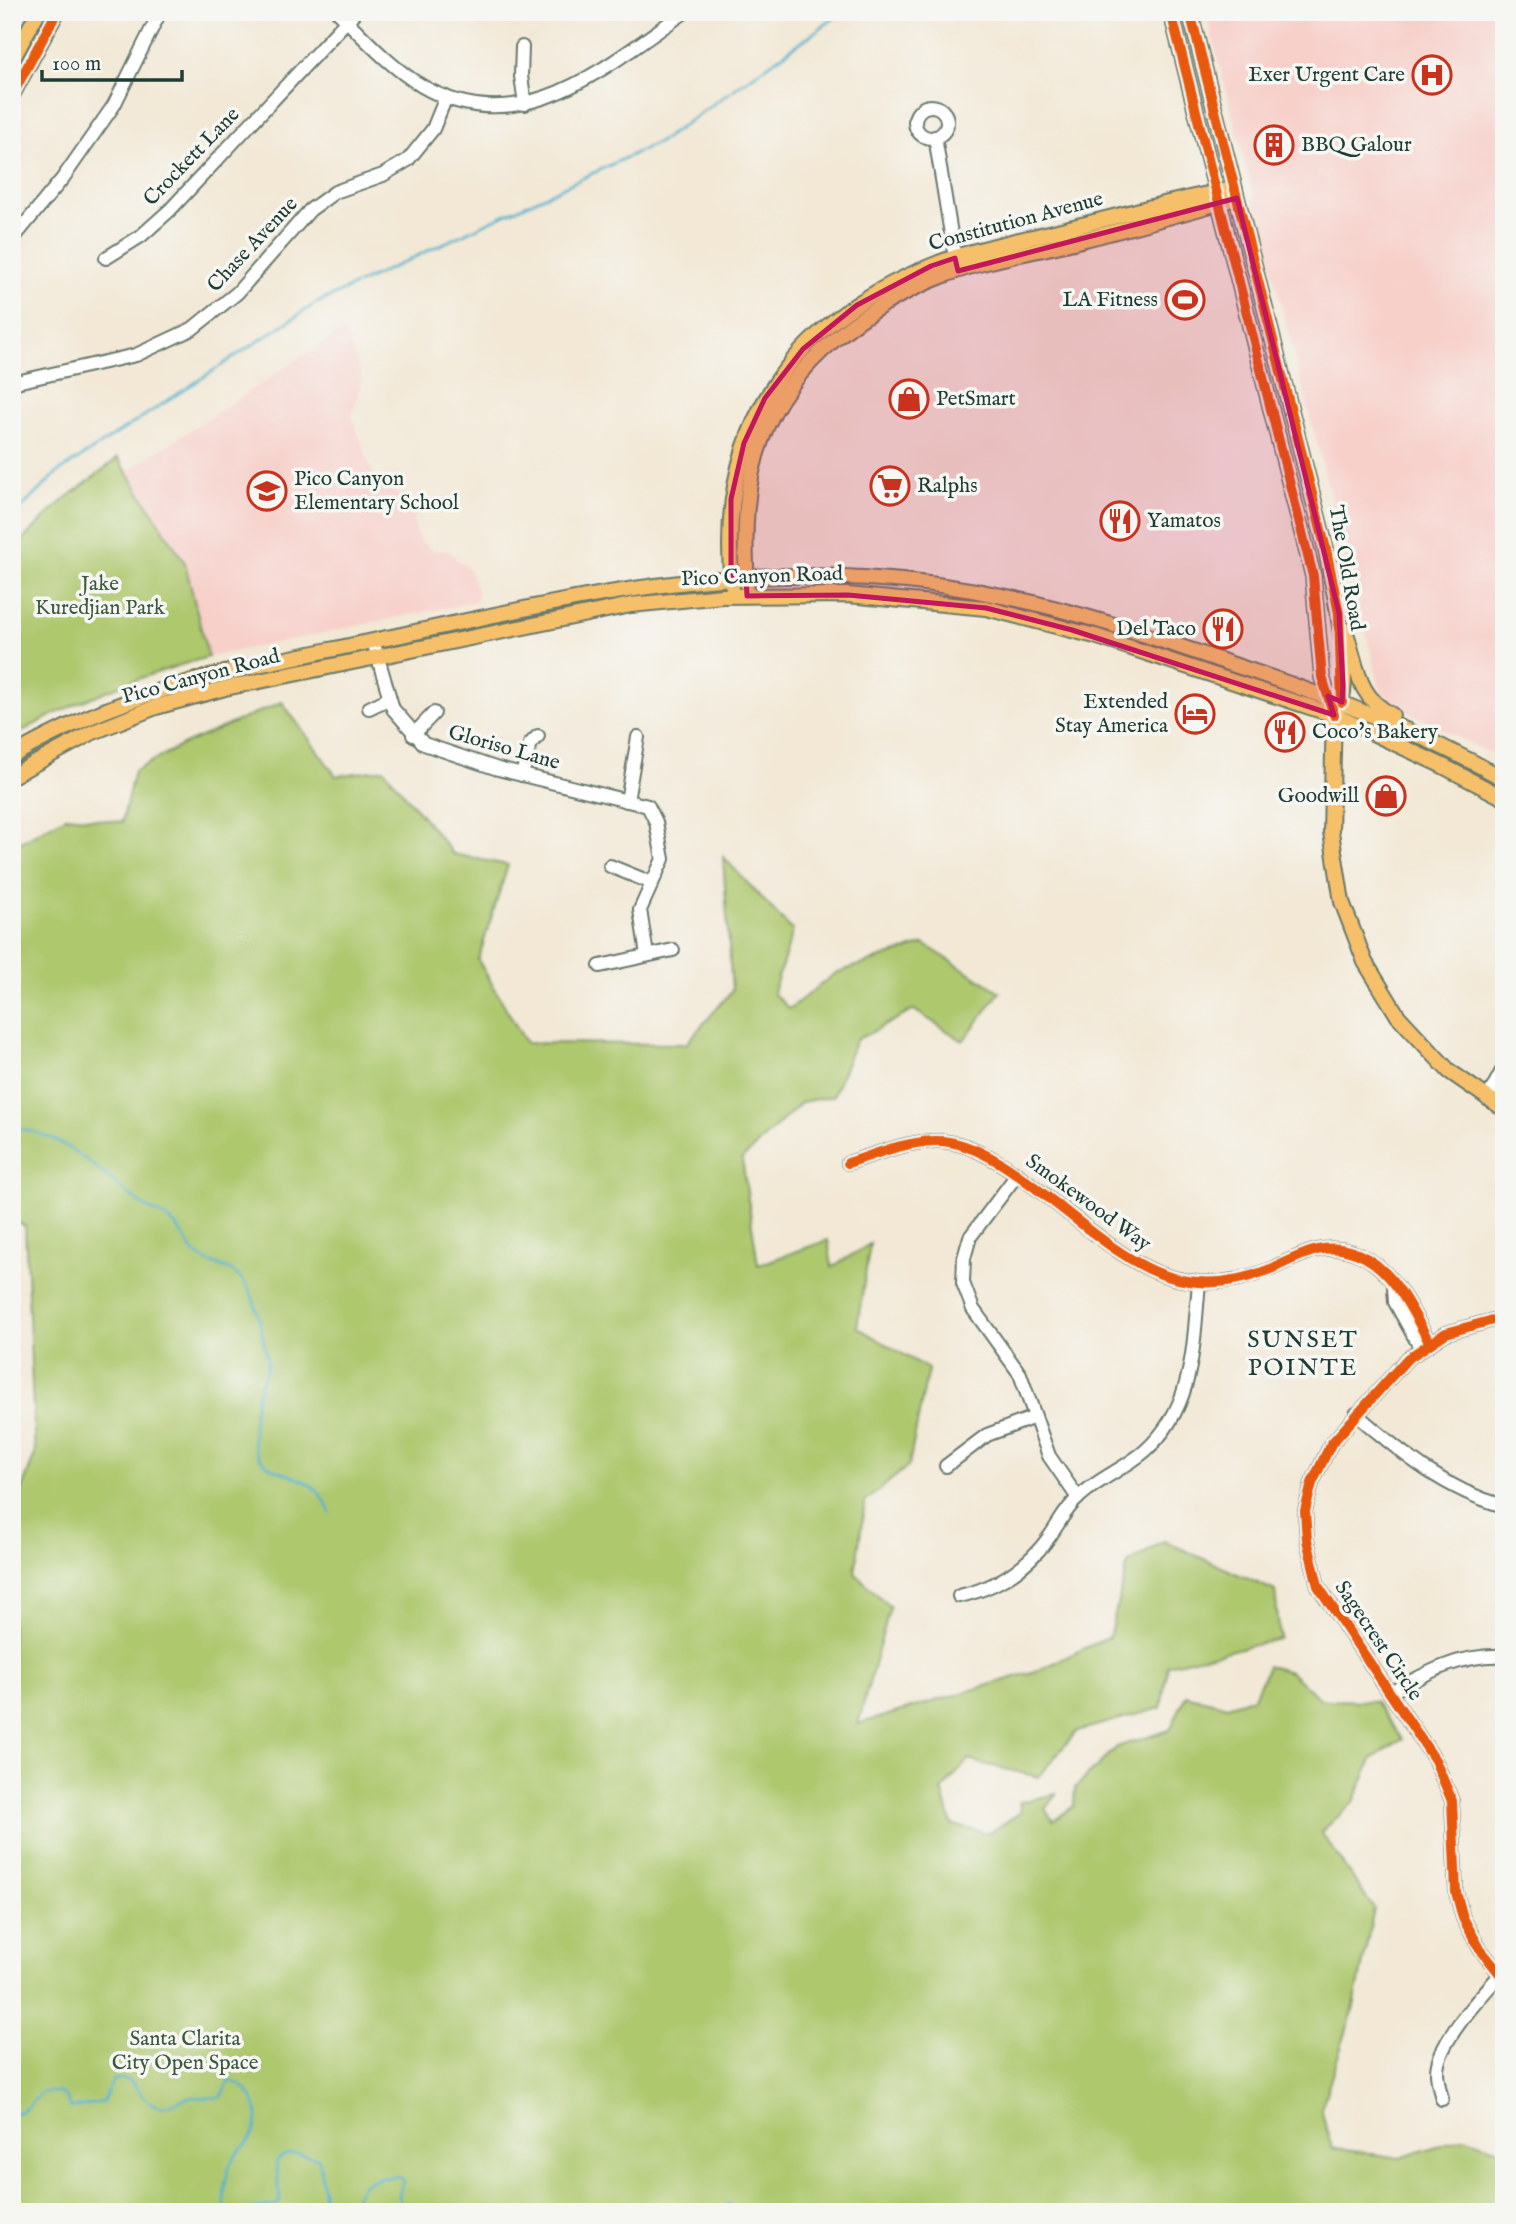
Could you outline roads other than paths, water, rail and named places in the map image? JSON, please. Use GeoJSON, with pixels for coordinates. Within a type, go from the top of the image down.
{"type":"FeatureCollection","features":[{"type":"Feature","properties":{"kind":"main road"},"geometry":{"type":"LineString","coordinates":[[12,61],[38,12]]}},
{"type":"Feature","properties":{"kind":"main road"},"geometry":{"type":"LineString","coordinates":[[12,95],[57,12]]}},
{"type":"Feature","properties":{"kind":"main road","name":"The Old Road"},"geometry":{"type":"LineString","coordinates":[[1171,12],[1313,576],[1322,677],[1334,715],[1331,810],[1333,856],[1342,902],[1356,942],[1386,999],[1412,1033],[1449,1071],[1504,1109]]}},
{"type":"Feature","properties":{"kind":"main road","name":"The Old Road"},"geometry":{"type":"LineString","coordinates":[[1190,12],[1304,453],[1339,613],[1342,702],[1334,715]]}},
{"type":"Feature","properties":{"kind":"main road","name":"Constitution Avenue"},"geometry":{"type":"LineString","coordinates":[[740,596],[731,579],[729,519],[736,471],[765,398],[782,373],[818,334],[857,305],[896,282],[956,264],[1236,193]]}},
{"type":"Feature","properties":{"kind":"main road","name":"Constitution Avenue"},"geometry":{"type":"LineString","coordinates":[[740,596],[746,578],[744,543],[753,465],[762,435],[786,394],[825,349],[867,316],[956,264]]}},
{"type":"Feature","properties":{"kind":"main road","name":"Pico Canyon Road"},"geometry":{"type":"LineString","coordinates":[[12,776],[91,733],[156,706],[375,648],[621,591],[746,578],[866,580],[944,586],[1003,596],[1116,626],[1328,696],[1446,748],[1504,779]]}},
{"type":"Feature","properties":{"kind":"main road","name":"Pico Canyon Road"},"geometry":{"type":"LineString","coordinates":[[12,756],[92,714],[160,688],[631,605],[740,596],[867,595],[986,608],[1095,636],[1334,715],[1504,798]]}},
{"type":"Feature","properties":{"kind":"main road"},"geometry":{"type":"LineString","coordinates":[[1339,613],[1360,683],[1370,700],[1384,711],[1435,735],[1446,748]]}},
{"type":"Feature","properties":{"kind":"street"},"geometry":{"type":"LineString","coordinates":[[12,240],[63,178],[114,105],[160,12]]}},
{"type":"Feature","properties":{"kind":"street"},"geometry":{"type":"LineString","coordinates":[[346,15],[401,72],[446,97],[478,105],[525,104],[577,85],[681,14]]}},
{"type":"Feature","properties":{"kind":"street","name":"Crockett Lane"},"geometry":{"type":"LineString","coordinates":[[106,258],[141,236],[170,210],[346,15]]}},
{"type":"Feature","properties":{"kind":"street"},"geometry":{"type":"LineString","coordinates":[[522,47],[521,76],[525,104]]}},
{"type":"Feature","properties":{"kind":"street","name":"Chase Avenue"},"geometry":{"type":"LineString","coordinates":[[12,383],[136,355],[192,329],[237,293],[310,210],[335,192],[383,175],[408,159],[433,129],[446,97]]}},
{"type":"Feature","properties":{"kind":"street"},"geometry":{"type":"LineString","coordinates":[[935,137],[956,264]]}},
{"type":"Feature","properties":{"kind":"street","name":"Gloriso Lane"},"geometry":{"type":"LineString","coordinates":[[375,648],[388,699],[413,735],[436,750],[522,775],[648,806],[656,822],[663,853],[660,871],[652,883]]}},
{"type":"Feature","properties":{"kind":"street"},"geometry":{"type":"LineString","coordinates":[[369,708],[388,699]]}},
{"type":"Feature","properties":{"kind":"street"},"geometry":{"type":"LineString","coordinates":[[413,735],[433,713]]}},
{"type":"Feature","properties":{"kind":"street"},"geometry":{"type":"LineString","coordinates":[[522,775],[530,744],[538,736]]}},
{"type":"Feature","properties":{"kind":"street"},"geometry":{"type":"LineString","coordinates":[[627,801],[638,737]]}},
{"type":"Feature","properties":{"kind":"street"},"geometry":{"type":"LineString","coordinates":[[610,866],[652,883],[640,910],[647,955]]}},
{"type":"Feature","properties":{"kind":"street"},"geometry":{"type":"LineString","coordinates":[[600,965],[673,950]]}},
{"type":"Feature","properties":{"kind":"street"},"geometry":{"type":"LineString","coordinates":[[1486,1099],[1504,1067]]}},
{"type":"Feature","properties":{"kind":"street","name":"Smokewood Way"},"geometry":{"type":"LineString","coordinates":[[848,1163],[918,1142],[946,1141],[980,1151],[1140,1266],[1168,1277],[1199,1283],[1255,1275],[1305,1252],[1323,1248],[1347,1250],[1370,1260],[1383,1270],[1394,1287],[1395,1302],[1425,1345]]}},
{"type":"Feature","properties":{"kind":"street"},"geometry":{"type":"LineString","coordinates":[[1016,1175],[970,1237],[964,1258],[963,1283],[973,1309],[1020,1374],[1057,1471],[1077,1498]]}},
{"type":"Feature","properties":{"kind":"street"},"geometry":{"type":"LineString","coordinates":[[959,1596],[993,1586],[1012,1575],[1039,1551],[1077,1498],[1146,1450],[1163,1431],[1178,1406],[1192,1365],[1199,1283]]}},
{"type":"Feature","properties":{"kind":"street","name":"Sagecrest Circle"},"geometry":{"type":"LineString","coordinates":[[1502,1977],[1463,1919],[1457,1892],[1452,1801],[1435,1760],[1332,1611],[1318,1586],[1307,1540],[1305,1511],[1312,1483],[1331,1444],[1356,1414],[1425,1345],[1461,1327],[1504,1317]]}},
{"type":"Feature","properties":{"kind":"street"},"geometry":{"type":"LineString","coordinates":[[1356,1414],[1413,1463],[1442,1480],[1504,1506]]}},
{"type":"Feature","properties":{"kind":"street"},"geometry":{"type":"LineString","coordinates":[[946,1466],[987,1435],[1035,1417]]}},
{"type":"Feature","properties":{"kind":"street"},"geometry":{"type":"LineString","coordinates":[[1390,1693],[1442,1666],[1467,1658],[1504,1656]]}},
{"type":"Feature","properties":{"kind":"street"},"geometry":{"type":"LineString","coordinates":[[1441,2099],[1437,2069],[1451,2038],[1479,1997],[1502,1977]]}},
{"type":"Feature","properties":{"kind":"waterway"},"geometry":{"type":"LineString","coordinates":[[12,517],[57,473],[315,304],[661,141],[843,12]]}},
{"type":"Feature","properties":{"kind":"waterway"},"geometry":{"type":"LineString","coordinates":[[12,1128],[31,1131],[66,1146],[143,1205],[174,1224],[198,1256],[242,1279],[255,1303],[267,1359],[267,1368],[254,1411],[253,1439],[256,1452],[263,1462],[272,1468],[314,1488],[323,1498],[330,1513]]}},
{"type":"Feature","properties":{"kind":"waterway"},"geometry":{"type":"LineString","coordinates":[[12,2115],[27,2108],[42,2092],[59,2092],[67,2098],[69,2107],[73,2108],[103,2102],[113,2080],[128,2080],[150,2103],[161,2107],[189,2098],[221,2097],[229,2081],[238,2083],[251,2095],[257,2121],[251,2138],[235,2156],[228,2171],[224,2194],[229,2212]]}},
{"type":"Feature","properties":{"kind":"waterway"},"geometry":{"type":"LineString","coordinates":[[240,2212],[276,2205],[280,2201],[276,2162],[291,2154],[319,2159],[329,2212]]}},
{"type":"Feature","properties":{"kind":"waterway"},"geometry":{"type":"LineString","coordinates":[[345,2212],[351,2207],[363,2184],[399,2176],[403,2180],[399,2196],[403,2212]]}},
{"type":"Feature","properties":{"kind":"waterway"},"geometry":{"type":"LineString","coordinates":[[728,2203],[736,2212]]}},
{"type":"Feature","properties":{"kind":"place","name":"Exer Urgent Care"},"geometry":{"type":"Point","coordinates":[1432,75]}},
{"type":"Feature","properties":{"kind":"place","name":"BBQ Galour"},"geometry":{"type":"Point","coordinates":[1274,145]}},
{"type":"Feature","properties":{"kind":"place","name":"LA Fitness"},"geometry":{"type":"Point","coordinates":[1185,300]}},
{"type":"Feature","properties":{"kind":"place","name":"PetSmart"},"geometry":{"type":"Point","coordinates":[909,399]}},
{"type":"Feature","properties":{"kind":"place","name":"Ralphs"},"geometry":{"type":"Point","coordinates":[890,486]}},
{"type":"Feature","properties":{"kind":"place","name":"Pico Canyon Elementary School"},"geometry":{"type":"Point","coordinates":[267,491]}},
{"type":"Feature","properties":{"kind":"place","name":"Yamatos"},"geometry":{"type":"Point","coordinates":[1120,521]}},
{"type":"Feature","properties":{"kind":"place","name":"Del Taco"},"geometry":{"type":"Point","coordinates":[1223,629]}},
{"type":"Feature","properties":{"kind":"place","name":"Extended Stay America"},"geometry":{"type":"Point","coordinates":[1195,714]}},
{"type":"Feature","properties":{"kind":"place","name":"Coco's Bakery"},"geometry":{"type":"Point","coordinates":[1285,732]}},
{"type":"Feature","properties":{"kind":"place","name":"Goodwill"},"geometry":{"type":"Point","coordinates":[1386,796]}},
{"type":"Feature","properties":{"kind":"district","name":"SUNSET POINTE"},"geometry":{"type":"Point","coordinates":[1303,1354]}},
{"type":"Feature","properties":{"kind":"park label","name":"Jake Kuredjian Park"},"geometry":{"type":"Point","coordinates":[100,596]}},
{"type":"Feature","properties":{"kind":"park label","name":"Santa Clarita City Open Space"},"geometry":{"type":"Point","coordinates":[185,2051]}}]}
